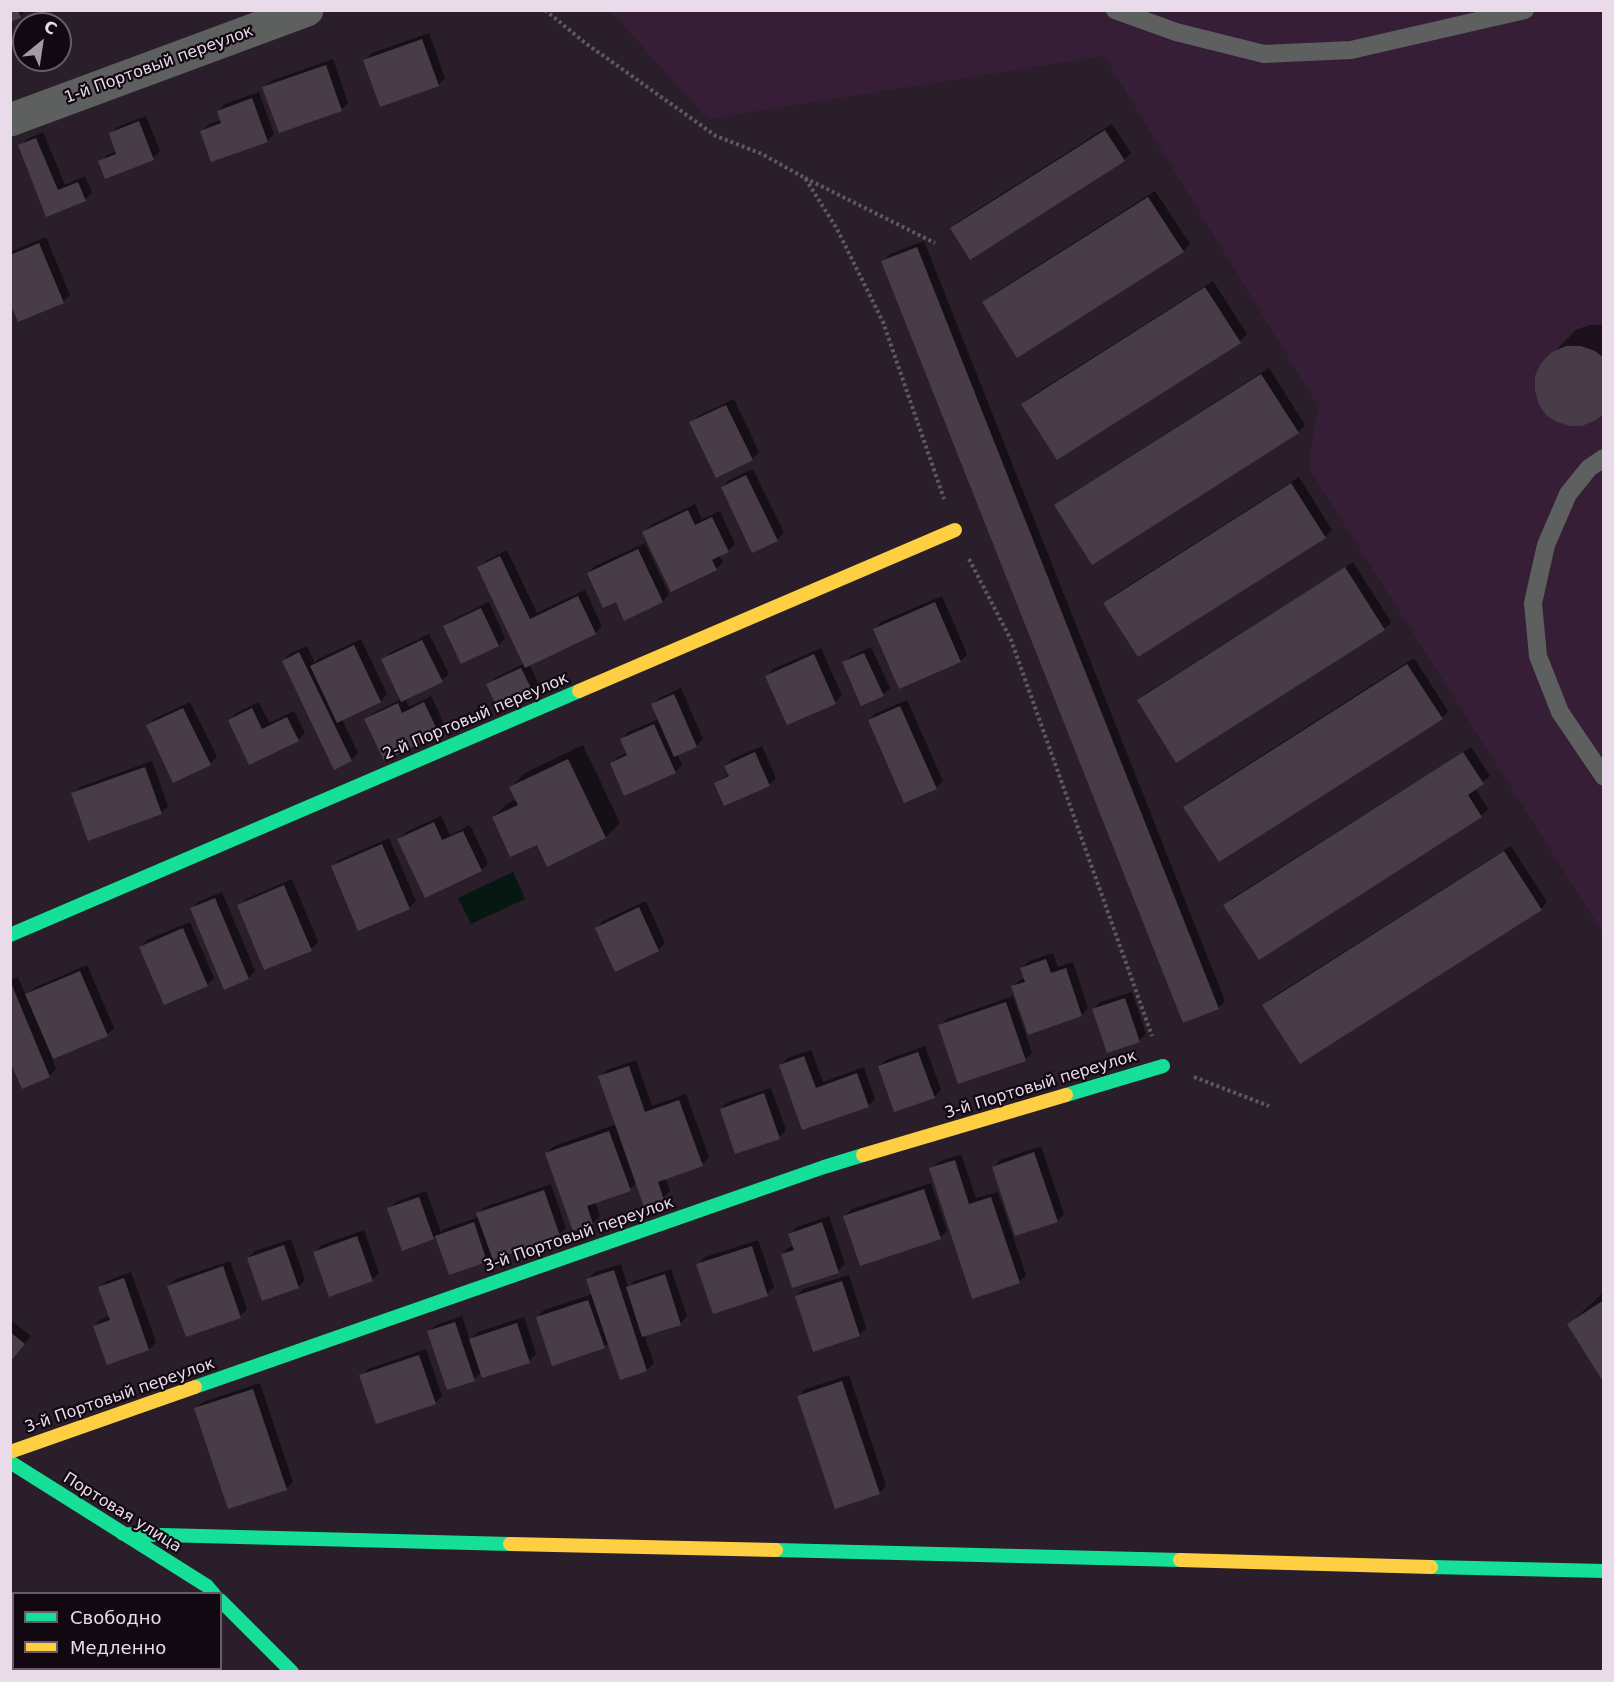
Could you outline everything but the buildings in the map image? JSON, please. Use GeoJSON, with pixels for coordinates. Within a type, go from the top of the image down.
{"type":"FeatureCollection","features":[{"type":"Feature","properties":{"kind":"street","name":"1-й Портовый переулок"},"geometry":{"type":"LineString","coordinates":[[10,120],[307,10]]}},
{"type":"Feature","properties":{"kind":"street","name":"2-й Портовый переулок"},"geometry":{"type":"LineString","coordinates":[[10,935],[955,530]]}},
{"type":"Feature","properties":{"kind":"street","name":"3-й Портовый переулок"},"geometry":{"type":"LineString","coordinates":[[10,1452],[824,1167],[1163,1066]]}},
{"type":"Feature","properties":{"kind":"street","name":"Портовая улица"},"geometry":{"type":"LineString","coordinates":[[10,1462],[207,1586],[213,1592]]}},
{"type":"Feature","properties":{"kind":"street"},"geometry":{"type":"LineString","coordinates":[[123,1534],[1604,1571]]}},
{"type":"Feature","properties":{"kind":"street"},"geometry":{"type":"LineString","coordinates":[[222,1602],[292,1671]]}},
{"type":"Feature","properties":{"kind":"lane"},"geometry":{"type":"LineString","coordinates":[[1115,10],[1176,32],[1264,54],[1351,50],[1525,10]]}},
{"type":"Feature","properties":{"kind":"lane"},"geometry":{"type":"LineString","coordinates":[[1604,458],[1589,468],[1568,494],[1546,545],[1533,603],[1538,656],[1560,712],[1604,777]]}},
{"type":"Feature","properties":{"kind":"path"},"geometry":{"type":"LineString","coordinates":[[805,178],[935,243]]}},
{"type":"Feature","properties":{"kind":"shaded area"},"geometry":{"type":"Polygon","coordinates":[[[610,11],[1603,11],[1603,933],[1308,467],[1318,406],[1104,56],[708,119],[610,11]]]}},
{"type":"Feature","properties":{"kind":"shaded area"},"geometry":{"type":"Polygon","coordinates":[[[513,872],[525,899],[471,924],[458,898],[513,872]]]}},
{"type":"Feature","properties":{"kind":"traffic: fast"},"geometry":{"type":"LineString","coordinates":[[10,935],[579,691]]}},
{"type":"Feature","properties":{"kind":"traffic: fast"},"geometry":{"type":"LineString","coordinates":[[1066,1095],[1163,1066]]}},
{"type":"Feature","properties":{"kind":"traffic: fast"},"geometry":{"type":"LineString","coordinates":[[195,1387],[863,1155]]}},
{"type":"Feature","properties":{"kind":"traffic: fast"},"geometry":{"type":"LineString","coordinates":[[10,1462],[207,1586],[212,1592]]}},
{"type":"Feature","properties":{"kind":"traffic: fast"},"geometry":{"type":"LineString","coordinates":[[123,1534],[510,1544]]}},
{"type":"Feature","properties":{"kind":"traffic: fast"},"geometry":{"type":"LineString","coordinates":[[776,1550],[1180,1560]]}},
{"type":"Feature","properties":{"kind":"traffic: fast"},"geometry":{"type":"LineString","coordinates":[[1431,1567],[1604,1571]]}},
{"type":"Feature","properties":{"kind":"traffic: fast"},"geometry":{"type":"LineString","coordinates":[[222,1602],[292,1672]]}},
{"type":"Feature","properties":{"kind":"traffic: slow"},"geometry":{"type":"LineString","coordinates":[[579,691],[955,530]]}},
{"type":"Feature","properties":{"kind":"traffic: slow"},"geometry":{"type":"LineString","coordinates":[[863,1155],[1066,1095]]}},
{"type":"Feature","properties":{"kind":"traffic: slow"},"geometry":{"type":"LineString","coordinates":[[10,1452],[195,1387]]}},
{"type":"Feature","properties":{"kind":"traffic: slow"},"geometry":{"type":"LineString","coordinates":[[510,1544],[776,1550]]}},
{"type":"Feature","properties":{"kind":"traffic: slow"},"geometry":{"type":"LineString","coordinates":[[1180,1560],[1431,1567]]}}]}
